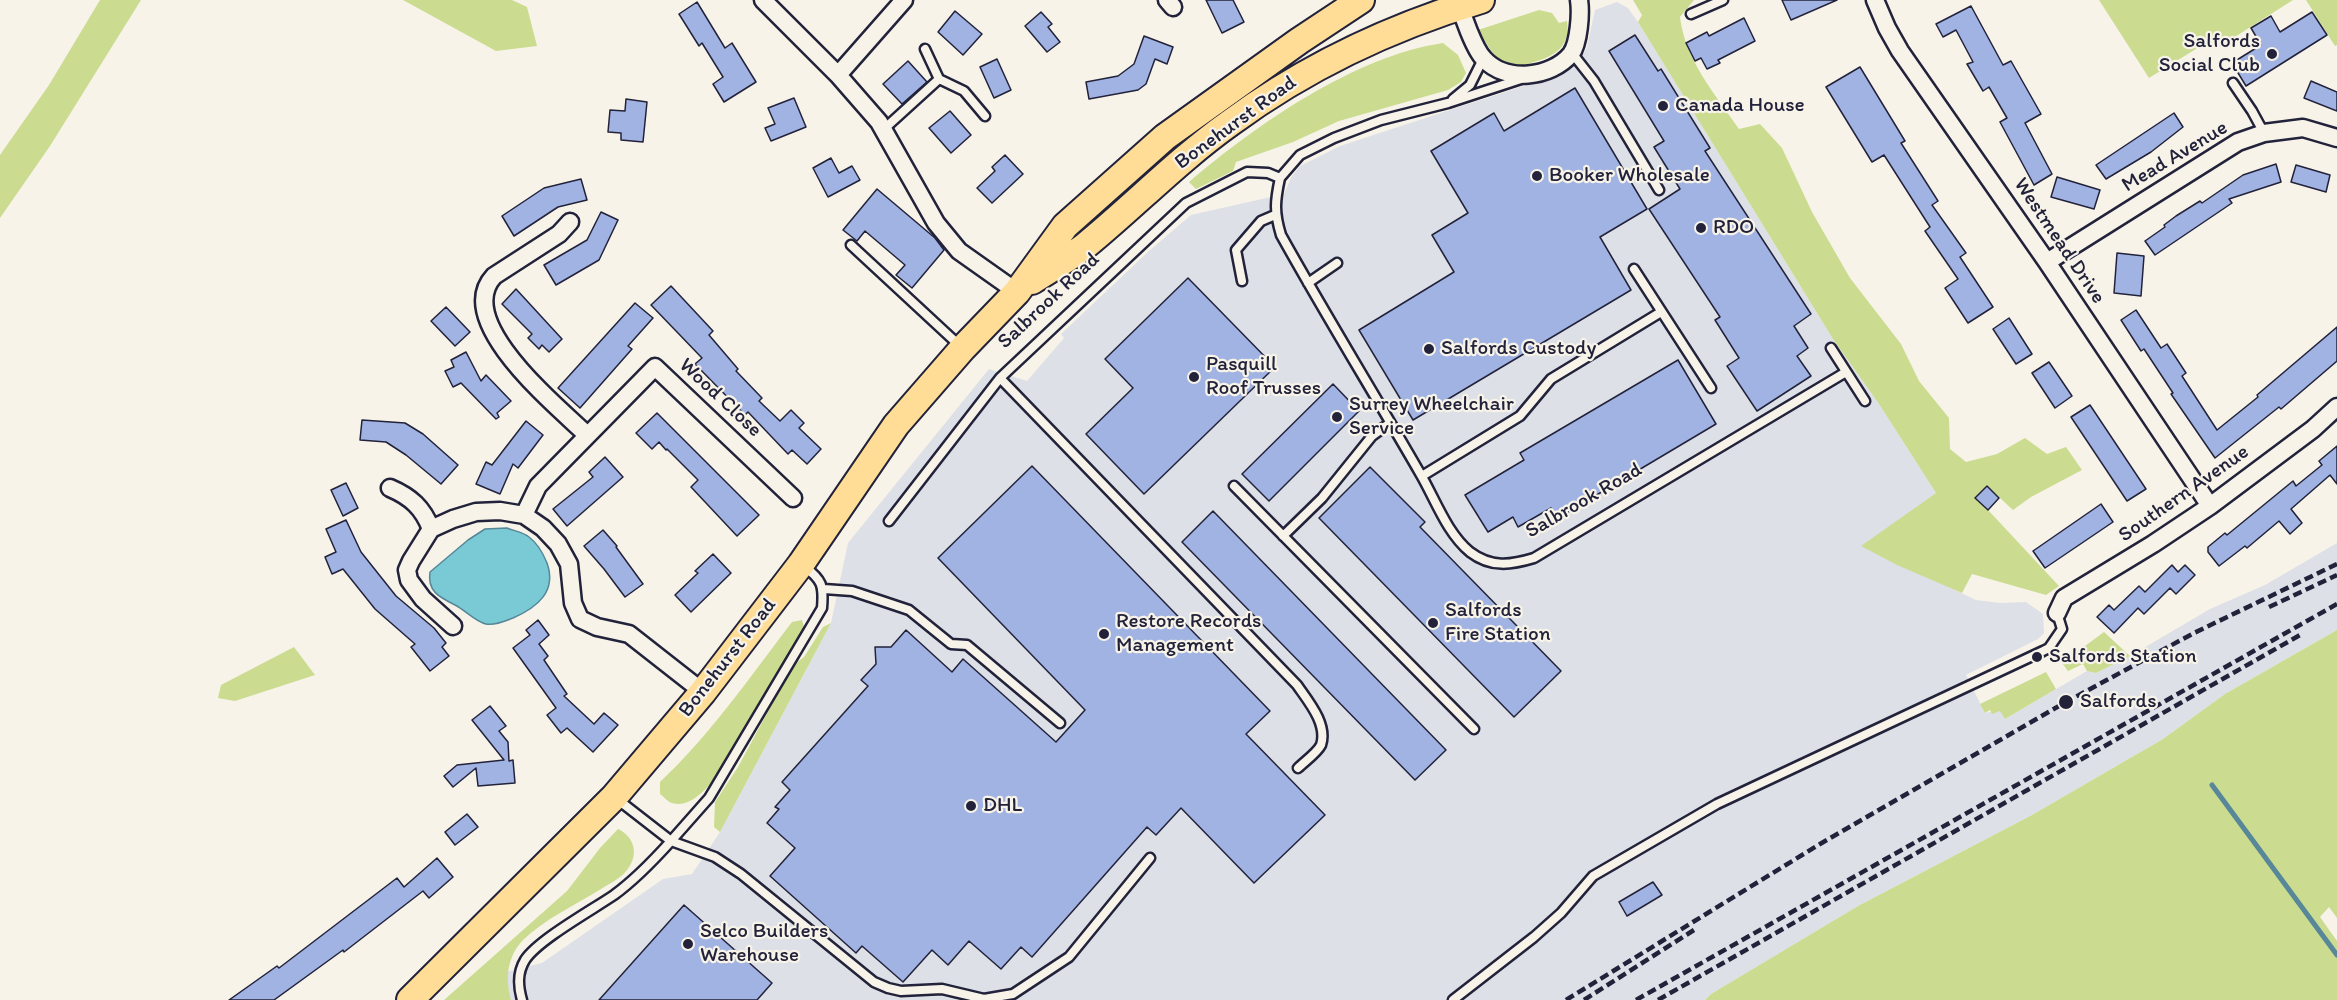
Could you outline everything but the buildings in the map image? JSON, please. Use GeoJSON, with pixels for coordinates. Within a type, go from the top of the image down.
{"type":"FeatureCollection","features":[{"type":"Feature","properties":{"kind":"main road","name":"Bonehurst Road"},"geometry":{"type":"LineString","coordinates":[[411,1000],[614,797],[704,692],[801,564],[896,425],[963,348],[1017,292],[1065,226],[1165,137],[1299,41],[1361,0]]}},
{"type":"Feature","properties":{"kind":"main road","name":"Bonehurst Road"},"geometry":{"type":"LineString","coordinates":[[1017,292],[1084,246],[1156,182],[1230,123],[1306,72],[1376,37],[1467,2]]}},
{"type":"Feature","properties":{"kind":"street"},"geometry":{"type":"LineString","coordinates":[[763,0],[837,75],[884,129],[936,223],[959,251],[1017,292]]}},
{"type":"Feature","properties":{"kind":"street"},"geometry":{"type":"LineString","coordinates":[[837,75],[904,0]]}},
{"type":"Feature","properties":{"kind":"street"},"geometry":{"type":"LineString","coordinates":[[1467,2],[1468,30],[1483,59],[1502,72],[1513,75],[1542,73],[1572,53],[1578,30],[1579,0]]}},
{"type":"Feature","properties":{"kind":"street","name":"Westmead Drive"},"geometry":{"type":"LineString","coordinates":[[1875,0],[1900,51],[2047,262],[2210,506]]}},
{"type":"Feature","properties":{"kind":"street","name":"Mead Avenue"},"geometry":{"type":"LineString","coordinates":[[2047,262],[2238,142],[2264,133],[2303,128],[2337,138]]}},
{"type":"Feature","properties":{"kind":"street"},"geometry":{"type":"LineString","coordinates":[[524,515],[538,486],[587,435],[515,366],[490,323],[483,297],[486,284],[494,276],[559,234],[570,222]]}},
{"type":"Feature","properties":{"kind":"street","name":"Wood Close"},"geometry":{"type":"LineString","coordinates":[[587,435],[655,367],[793,498]]}},
{"type":"Feature","properties":{"kind":"street","name":"Southern Avenue"},"geometry":{"type":"LineString","coordinates":[[2056,613],[2064,598],[2210,506],[2313,429],[2337,407]]}},
{"type":"Feature","properties":{"kind":"street"},"geometry":{"type":"LineString","coordinates":[[390,488],[416,502],[425,514],[431,529]]}},
{"type":"Feature","properties":{"kind":"street"},"geometry":{"type":"LineString","coordinates":[[453,626],[423,599],[409,580],[407,570],[431,529],[476,512],[500,511],[524,515],[543,528],[558,544],[569,564],[573,603],[580,619],[597,627],[629,634],[704,692]]}},
{"type":"Feature","properties":{"kind":"lane"},"geometry":{"type":"LineString","coordinates":[[1691,14],[1723,0]]}},
{"type":"Feature","properties":{"kind":"lane"},"geometry":{"type":"LineString","coordinates":[[925,49],[939,80],[964,91],[985,116]]}},
{"type":"Feature","properties":{"kind":"lane"},"geometry":{"type":"LineString","coordinates":[[1572,53],[1594,81],[1659,190]]}},
{"type":"Feature","properties":{"kind":"lane"},"geometry":{"type":"LineString","coordinates":[[1448,103],[1470,85],[1483,59]]}},
{"type":"Feature","properties":{"kind":"lane"},"geometry":{"type":"LineString","coordinates":[[1280,177],[1300,155],[1334,138],[1381,120],[1448,103],[1542,73]]}},
{"type":"Feature","properties":{"kind":"lane"},"geometry":{"type":"LineString","coordinates":[[884,129],[939,80]]}},
{"type":"Feature","properties":{"kind":"lane"},"geometry":{"type":"LineString","coordinates":[[2233,83],[2264,133]]}},
{"type":"Feature","properties":{"kind":"lane","name":"Salbrook Road"},"geometry":{"type":"LineString","coordinates":[[890,521],[1000,378],[1186,203],[1247,172],[1268,173],[1280,177],[1275,201],[1275,215],[1281,235],[1422,476],[1454,536],[1471,552],[1492,564],[1514,564],[1534,558],[1846,372]]}},
{"type":"Feature","properties":{"kind":"lane"},"geometry":{"type":"LineString","coordinates":[[1242,281],[1236,250],[1261,220],[1275,215]]}},
{"type":"Feature","properties":{"kind":"lane"},"geometry":{"type":"LineString","coordinates":[[851,245],[963,348]]}},
{"type":"Feature","properties":{"kind":"lane"},"geometry":{"type":"LineString","coordinates":[[1308,283],[1337,263]]}},
{"type":"Feature","properties":{"kind":"lane"},"geometry":{"type":"LineString","coordinates":[[1634,269],[1711,387]]}},
{"type":"Feature","properties":{"kind":"lane"},"geometry":{"type":"LineString","coordinates":[[1422,476],[1520,416],[1551,380],[1661,312]]}},
{"type":"Feature","properties":{"kind":"lane"},"geometry":{"type":"LineString","coordinates":[[1831,348],[1865,401]]}},
{"type":"Feature","properties":{"kind":"lane"},"geometry":{"type":"LineString","coordinates":[[1000,378],[1298,685],[1316,713],[1322,731],[1320,746],[1298,768]]}},
{"type":"Feature","properties":{"kind":"lane"},"geometry":{"type":"LineString","coordinates":[[1283,536],[1322,498],[1372,436],[1390,423]]}},
{"type":"Feature","properties":{"kind":"lane"},"geometry":{"type":"LineString","coordinates":[[1234,486],[1474,729]]}},
{"type":"Feature","properties":{"kind":"lane"},"geometry":{"type":"LineString","coordinates":[[522,1000],[518,982],[525,961],[538,946],[644,871],[709,798],[822,608],[824,590],[817,576],[801,564]]}},
{"type":"Feature","properties":{"kind":"lane"},"geometry":{"type":"LineString","coordinates":[[824,590],[852,591],[909,610],[951,644],[967,645],[1059,723]]}},
{"type":"Feature","properties":{"kind":"lane"},"geometry":{"type":"LineString","coordinates":[[1453,1000],[1534,937],[1561,913],[1593,876],[1717,804],[2049,648],[2062,629],[2056,613]]}},
{"type":"Feature","properties":{"kind":"lane"},"geometry":{"type":"LineString","coordinates":[[614,797],[671,841],[716,857],[741,874],[874,982],[901,991],[942,989],[984,999],[1012,994],[1068,957],[1150,858]]}},
{"type":"Feature","properties":{"kind":"shaded area"},"geometry":{"type":"Polygon","coordinates":[[[1617,2],[1628,8],[1638,22],[1833,339],[1879,404],[1936,493],[1862,546],[1976,600],[2000,603],[2026,602],[2043,614],[2044,633],[2038,639],[1966,675],[1985,713],[2000,710],[2005,719],[2087,671],[2096,673],[2130,656],[2210,609],[2265,585],[2337,543],[2337,630],[2225,694],[2163,739],[2032,815],[1858,906],[1711,994],[1705,1000],[490,1000],[493,975],[542,963],[663,879],[692,874],[720,832],[831,623],[848,543],[989,369],[1027,381],[1064,338],[1061,334],[1149,251],[1191,215],[1284,194],[1292,176],[1300,166],[1340,146],[1566,72],[1578,63],[1587,47],[1595,10],[1617,2]]]}},
{"type":"Feature","properties":{"kind":"green space"},"geometry":{"type":"Polygon","coordinates":[[[100,0],[141,0],[50,146],[0,218],[0,155],[49,85],[100,0]]]}},
{"type":"Feature","properties":{"kind":"green space"},"geometry":{"type":"Polygon","coordinates":[[[403,0],[512,0],[527,7],[537,46],[496,51],[403,0]]]}},
{"type":"Feature","properties":{"kind":"green space"},"geometry":{"type":"Polygon","coordinates":[[[1633,0],[1694,0],[1680,17],[1688,48],[1702,76],[1739,129],[1760,124],[1782,148],[1812,212],[1850,278],[1901,344],[1919,381],[1949,418],[1950,449],[1966,462],[1997,454],[2025,438],[2047,454],[2066,447],[2082,470],[2031,497],[2013,510],[1987,486],[1988,510],[2059,586],[2046,595],[1972,574],[1962,593],[1897,565],[1861,546],[1936,493],[1879,404],[1833,339],[1638,22],[1642,15],[1633,0]]]}},
{"type":"Feature","properties":{"kind":"green space"},"geometry":{"type":"Polygon","coordinates":[[[2099,0],[2293,0],[2219,47],[2212,39],[2149,78],[2099,0]]]}},
{"type":"Feature","properties":{"kind":"green space"},"geometry":{"type":"Polygon","coordinates":[[[2306,0],[2337,0],[2337,45],[2335,46],[2306,0]]]}},
{"type":"Feature","properties":{"kind":"green space"},"geometry":{"type":"Polygon","coordinates":[[[1539,10],[1552,13],[1559,23],[1567,21],[1565,41],[1554,54],[1546,58],[1517,67],[1510,66],[1494,54],[1478,30],[1539,10]]]}},
{"type":"Feature","properties":{"kind":"green space"},"geometry":{"type":"Polygon","coordinates":[[[1443,43],[1458,55],[1466,73],[1461,82],[1448,90],[1339,121],[1293,142],[1236,162],[1233,171],[1196,189],[1189,182],[1276,116],[1342,77],[1410,50],[1443,43]]]}},
{"type":"Feature","properties":{"kind":"green space"},"geometry":{"type":"Polygon","coordinates":[[[802,620],[804,627],[711,783],[689,802],[678,804],[669,801],[660,794],[660,782],[713,725],[792,622],[802,620]]]}},
{"type":"Feature","properties":{"kind":"green space"},"geometry":{"type":"Polygon","coordinates":[[[831,623],[720,832],[714,827],[715,802],[738,767],[793,665],[804,657],[823,627],[831,623]]]}},
{"type":"Feature","properties":{"kind":"green space"},"geometry":{"type":"Polygon","coordinates":[[[2337,630],[2337,918],[2329,907],[2320,917],[2337,941],[2337,1000],[1705,1000],[1711,994],[1858,906],[2032,815],[2163,739],[2225,694],[2337,630]]]}},
{"type":"Feature","properties":{"kind":"green space"},"geometry":{"type":"Polygon","coordinates":[[[2104,632],[2130,656],[2096,673],[2087,671],[2083,664],[2068,671],[2062,663],[2104,632]]]}},
{"type":"Feature","properties":{"kind":"green space"},"geometry":{"type":"Polygon","coordinates":[[[294,647],[315,675],[235,701],[218,698],[221,685],[294,647]]]}},
{"type":"Feature","properties":{"kind":"green space"},"geometry":{"type":"Polygon","coordinates":[[[2046,672],[2056,689],[2005,719],[2000,711],[1992,714],[1990,710],[1985,713],[1980,704],[2046,672]]]}},
{"type":"Feature","properties":{"kind":"green space"},"geometry":{"type":"Polygon","coordinates":[[[618,829],[624,832],[633,847],[631,864],[618,878],[550,919],[523,940],[509,968],[508,984],[511,1000],[444,1000],[567,891],[600,848],[618,829]]]}},
{"type":"Feature","properties":{"kind":"water"},"geometry":{"type":"Polygon","coordinates":[[[507,528],[527,535],[537,545],[547,563],[549,582],[543,597],[530,609],[503,622],[486,624],[435,593],[430,584],[430,572],[468,540],[485,529],[507,528]]]}},
{"type":"Feature","properties":{"kind":"waterway"},"geometry":{"type":"LineString","coordinates":[[2212,785],[2337,955]]}},
{"type":"Feature","properties":{"kind":"railway"},"geometry":{"type":"LineString","coordinates":[[1566,1000],[1820,844],[2066,702],[2194,633],[2337,564]]}},
{"type":"Feature","properties":{"kind":"railway"},"geometry":{"type":"LineString","coordinates":[[2269,607],[2337,575]]}},
{"type":"Feature","properties":{"kind":"railway"},"geometry":{"type":"LineString","coordinates":[[1636,1000],[2337,604]]}},
{"type":"Feature","properties":{"kind":"railway"},"geometry":{"type":"LineString","coordinates":[[1658,1000],[2300,635]]}},
{"type":"Feature","properties":{"kind":"railway"},"geometry":{"type":"LineString","coordinates":[[1584,1000],[1694,930]]}},
{"type":"Feature","properties":{"kind":"place","name":"Salfords Social Club"},"geometry":{"type":"Point","coordinates":[2272,54]}},
{"type":"Feature","properties":{"kind":"place","name":"Canada House"},"geometry":{"type":"Point","coordinates":[1663,106]}},
{"type":"Feature","properties":{"kind":"place","name":"Booker Wholesale"},"geometry":{"type":"Point","coordinates":[1537,176]}},
{"type":"Feature","properties":{"kind":"place","name":"RDO"},"geometry":{"type":"Point","coordinates":[1701,228]}},
{"type":"Feature","properties":{"kind":"place","name":"Salfords Custody"},"geometry":{"type":"Point","coordinates":[1429,349]}},
{"type":"Feature","properties":{"kind":"place","name":"Pasquill Roof Trusses"},"geometry":{"type":"Point","coordinates":[1194,377]}},
{"type":"Feature","properties":{"kind":"place","name":"Surrey Wheelchair Service"},"geometry":{"type":"Point","coordinates":[1337,417]}},
{"type":"Feature","properties":{"kind":"place","name":"Salfords Fire Station"},"geometry":{"type":"Point","coordinates":[1433,623]}},
{"type":"Feature","properties":{"kind":"place","name":"Restore Records Management"},"geometry":{"type":"Point","coordinates":[1104,634]}},
{"type":"Feature","properties":{"kind":"place","name":"Salfords Station"},"geometry":{"type":"Point","coordinates":[2037,657]}},
{"type":"Feature","properties":{"kind":"place","name":"Salfords"},"geometry":{"type":"Point","coordinates":[2066,702]}},
{"type":"Feature","properties":{"kind":"place","name":"DHL"},"geometry":{"type":"Point","coordinates":[971,806]}},
{"type":"Feature","properties":{"kind":"place","name":"Selco Builders Warehouse"},"geometry":{"type":"Point","coordinates":[688,944]}}]}
